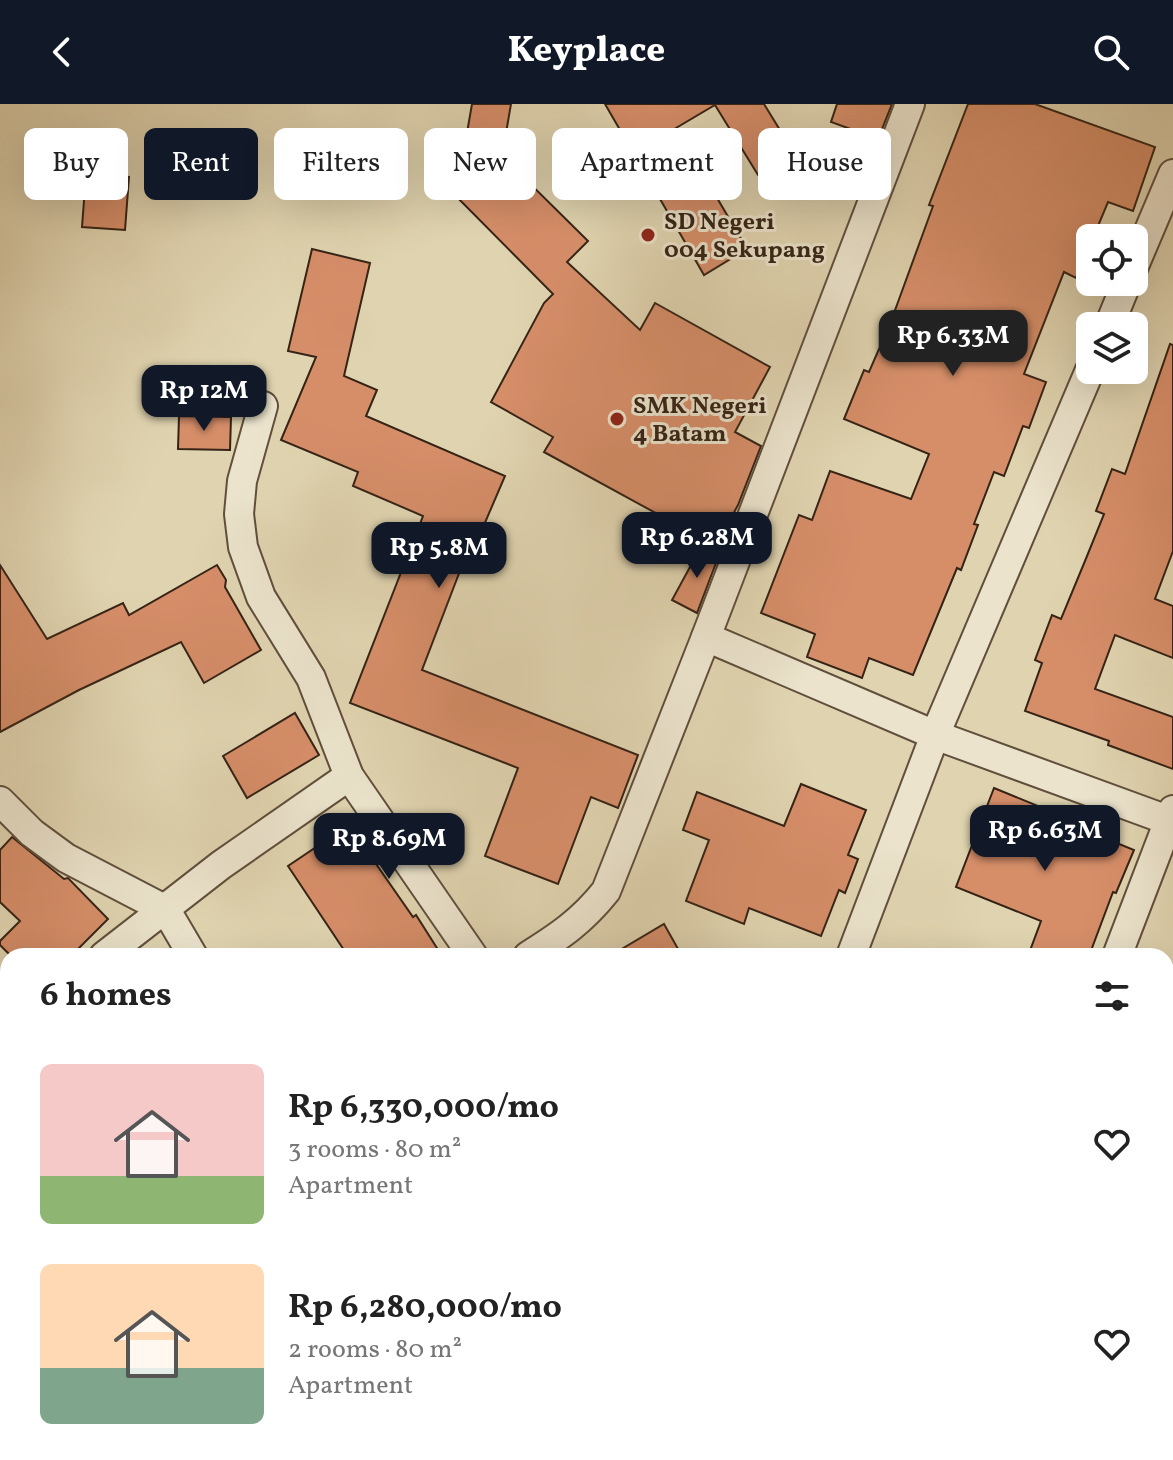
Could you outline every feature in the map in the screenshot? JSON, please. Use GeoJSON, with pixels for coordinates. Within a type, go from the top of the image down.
{"type":"FeatureCollection","features":[{"type":"Feature","properties":{"kind":"street"},"geometry":{"type":"LineString","coordinates":[[541,948],[566,933],[590,912],[606,891],[910,104]]}},
{"type":"Feature","properties":{"kind":"street"},"geometry":{"type":"LineString","coordinates":[[1148,233],[1173,174]]}},
{"type":"Feature","properties":{"kind":"street"},"geometry":{"type":"LineString","coordinates":[[854,948],[935,735],[1084,384]]}},
{"type":"Feature","properties":{"kind":"street"},"geometry":{"type":"LineString","coordinates":[[263,406],[242,481],[239,514],[243,547],[261,597],[311,678],[349,776],[467,948]]}},
{"type":"Feature","properties":{"kind":"street"},"geometry":{"type":"LineString","coordinates":[[706,637],[935,735],[1172,817],[1120,948]]}},
{"type":"Feature","properties":{"kind":"street"},"geometry":{"type":"LineString","coordinates":[[115,948],[221,865],[349,776]]}},
{"type":"Feature","properties":{"kind":"street"},"geometry":{"type":"LineString","coordinates":[[0,801],[32,833],[66,858],[166,910],[188,948]]}},
{"type":"Feature","properties":{"kind":"building"},"geometry":{"type":"Polygon","coordinates":[[[472,104],[511,104],[507,128],[468,128],[472,104]]]}},
{"type":"Feature","properties":{"kind":"building"},"geometry":{"type":"Polygon","coordinates":[[[605,104],[764,104],[779,128],[758,128],[758,175],[742,149],[742,128],[729,128],[715,105],[676,128],[619,128],[605,104]]]}},
{"type":"Feature","properties":{"kind":"building"},"geometry":{"type":"Polygon","coordinates":[[[837,104],[892,104],[882,128],[848,128],[831,122],[837,104]]]}},
{"type":"Feature","properties":{"kind":"building"},"geometry":{"type":"Polygon","coordinates":[[[968,104],[1035,104],[1155,147],[1133,211],[1108,202],[1099,224],[1076,224],[1076,278],[1064,272],[1024,374],[1046,382],[1029,428],[1023,426],[1004,476],[994,472],[961,570],[957,568],[913,675],[869,658],[862,678],[807,657],[815,634],[761,613],[799,515],[812,520],[830,471],[911,499],[929,454],[844,419],[864,370],[869,372],[890,324],[933,206],[929,205],[968,104]]]}},
{"type":"Feature","properties":{"kind":"building"},"geometry":{"type":"Polygon","coordinates":[[[536,190],[588,241],[567,262],[640,330],[655,303],[770,367],[735,432],[761,446],[738,505],[716,546],[544,452],[553,437],[491,402],[544,303],[553,294],[460,200],[536,200],[536,190]]]}},
{"type":"Feature","properties":{"kind":"building"},"geometry":{"type":"Polygon","coordinates":[[[84,200],[127,200],[125,230],[82,227],[84,200]]]}},
{"type":"Feature","properties":{"kind":"building"},"geometry":{"type":"Polygon","coordinates":[[[661,200],[718,200],[747,249],[704,275],[661,200]]]}},
{"type":"Feature","properties":{"kind":"building"},"geometry":{"type":"Polygon","coordinates":[[[312,249],[370,263],[344,376],[377,390],[366,416],[505,476],[478,539],[473,537],[422,670],[638,755],[618,808],[591,797],[558,884],[485,856],[518,768],[350,703],[423,516],[353,486],[358,472],[281,440],[316,357],[288,351],[312,249]]]}},
{"type":"Feature","properties":{"kind":"building"},"geometry":{"type":"Polygon","coordinates":[[[1170,344],[1173,345],[1173,551],[1155,599],[1173,606],[1173,658],[1115,635],[1095,689],[1173,717],[1173,769],[1108,745],[1109,741],[1025,711],[1042,663],[1035,660],[1052,615],[1061,619],[1085,561],[1104,514],[1096,511],[1112,469],[1125,474],[1170,344]]]}},
{"type":"Feature","properties":{"kind":"building"},"geometry":{"type":"Polygon","coordinates":[[[179,416],[231,417],[230,450],[178,449],[179,416]]]}},
{"type":"Feature","properties":{"kind":"building"},"geometry":{"type":"Polygon","coordinates":[[[702,545],[719,555],[697,613],[672,600],[702,545]]]}},
{"type":"Feature","properties":{"kind":"building"},"geometry":{"type":"Polygon","coordinates":[[[0,565],[47,639],[123,603],[129,615],[217,565],[226,580],[225,587],[261,650],[204,683],[181,642],[79,690],[0,732],[0,565]]]}},
{"type":"Feature","properties":{"kind":"building"},"geometry":{"type":"Polygon","coordinates":[[[295,713],[319,755],[247,798],[223,756],[295,713]]]}},
{"type":"Feature","properties":{"kind":"building"},"geometry":{"type":"Polygon","coordinates":[[[801,784],[866,810],[848,855],[858,859],[845,893],[839,890],[821,936],[749,908],[744,924],[686,901],[709,840],[683,830],[697,792],[784,826],[801,784]]]}},
{"type":"Feature","properties":{"kind":"building"},"geometry":{"type":"Polygon","coordinates":[[[994,788],[1055,813],[1053,817],[1134,850],[1116,893],[1113,892],[1092,948],[1031,948],[1041,921],[956,887],[994,788]]]}},
{"type":"Feature","properties":{"kind":"building"},"geometry":{"type":"Polygon","coordinates":[[[349,825],[437,948],[343,948],[288,866],[349,825]]]}},
{"type":"Feature","properties":{"kind":"building"},"geometry":{"type":"Polygon","coordinates":[[[12,837],[64,879],[68,878],[108,919],[79,948],[3,948],[0,941],[20,921],[0,902],[0,850],[12,837]]]}},
{"type":"Feature","properties":{"kind":"building"},"geometry":{"type":"Polygon","coordinates":[[[664,924],[678,948],[624,948],[664,924]]]}},
{"type":"Feature","properties":{"kind":"place","name":"SD Negeri 004 Sekupang"},"geometry":{"type":"Point","coordinates":[648,235]}},
{"type":"Feature","properties":{"kind":"place","name":"SMK Negeri 4 Batam"},"geometry":{"type":"Point","coordinates":[617,419]}}]}
